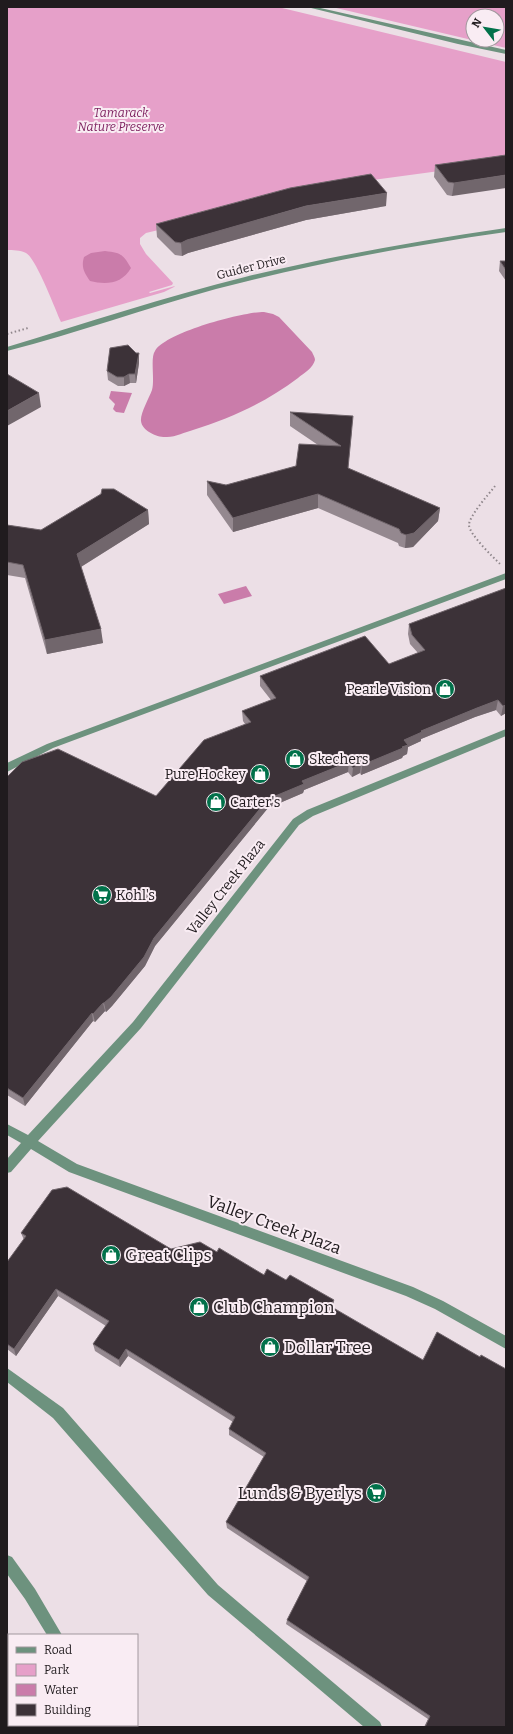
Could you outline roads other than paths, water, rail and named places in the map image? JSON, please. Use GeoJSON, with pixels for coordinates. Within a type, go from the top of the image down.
{"type":"FeatureCollection","features":[{"type":"Feature","properties":{"kind":"street"},"geometry":{"type":"LineString","coordinates":[[310,7],[506,52]]}},
{"type":"Feature","properties":{"kind":"street"},"geometry":{"type":"LineString","coordinates":[[458,42],[506,58]]}},
{"type":"Feature","properties":{"kind":"street","name":"Guider Drive"},"geometry":{"type":"LineString","coordinates":[[7,349],[176,298],[280,270],[390,248],[506,230]]}},
{"type":"Feature","properties":{"kind":"street"},"geometry":{"type":"LineString","coordinates":[[7,768],[18,761],[50,746],[506,576]]}},
{"type":"Feature","properties":{"kind":"street","name":"Valley Creek Plaza"},"geometry":{"type":"LineString","coordinates":[[7,1168],[29,1142],[122,1043],[300,818],[506,732]]}},
{"type":"Feature","properties":{"kind":"street"},"geometry":{"type":"LineString","coordinates":[[7,1129],[29,1142]]}},
{"type":"Feature","properties":{"kind":"street","name":"Valley Creek Plaza"},"geometry":{"type":"LineString","coordinates":[[29,1142],[65,1164],[84,1172],[409,1291],[439,1305],[506,1343]]}},
{"type":"Feature","properties":{"kind":"street"},"geometry":{"type":"LineString","coordinates":[[7,1374],[58,1412],[214,1590],[375,1727]]}},
{"type":"Feature","properties":{"kind":"street"},"geometry":{"type":"LineString","coordinates":[[7,1562],[30,1594],[54,1634]]}},
{"type":"Feature","properties":{"kind":"water"},"geometry":{"type":"Polygon","coordinates":[[[105,251],[121,255],[131,268],[123,277],[113,282],[102,283],[90,281],[84,269],[84,257],[91,253],[105,251]]]}},
{"type":"Feature","properties":{"kind":"water"},"geometry":{"type":"Polygon","coordinates":[[[264,312],[279,317],[312,352],[315,360],[310,368],[274,395],[235,415],[170,437],[155,435],[144,428],[141,418],[152,390],[154,354],[162,344],[173,337],[205,325],[239,316],[264,312]]]}},
{"type":"Feature","properties":{"kind":"water"},"geometry":{"type":"Polygon","coordinates":[[[111,391],[132,393],[124,413],[116,412],[113,409],[115,404],[109,398],[111,391]]]}},
{"type":"Feature","properties":{"kind":"water"},"geometry":{"type":"Polygon","coordinates":[[[246,586],[252,596],[224,604],[218,594],[246,586]]]}},
{"type":"Feature","properties":{"kind":"place","name":"Pearle Vision"},"geometry":{"type":"Point","coordinates":[445,689]}},
{"type":"Feature","properties":{"kind":"place","name":"Skechers"},"geometry":{"type":"Point","coordinates":[295,759]}},
{"type":"Feature","properties":{"kind":"place","name":"Pure Hockey"},"geometry":{"type":"Point","coordinates":[260,774]}},
{"type":"Feature","properties":{"kind":"place","name":"Carter's"},"geometry":{"type":"Point","coordinates":[216,802]}},
{"type":"Feature","properties":{"kind":"place","name":"Kohl's"},"geometry":{"type":"Point","coordinates":[102,895]}},
{"type":"Feature","properties":{"kind":"place","name":"Great Clips"},"geometry":{"type":"Point","coordinates":[111,1255]}},
{"type":"Feature","properties":{"kind":"place","name":"Club Champion"},"geometry":{"type":"Point","coordinates":[199,1307]}},
{"type":"Feature","properties":{"kind":"place","name":"Dollar Tree"},"geometry":{"type":"Point","coordinates":[270,1347]}},
{"type":"Feature","properties":{"kind":"place","name":"Lunds & Byerlys"},"geometry":{"type":"Point","coordinates":[376,1493]}},
{"type":"Feature","properties":{"kind":"park label","name":"Tamarack Nature Preserve"},"geometry":{"type":"Point","coordinates":[121,120]}}]}
